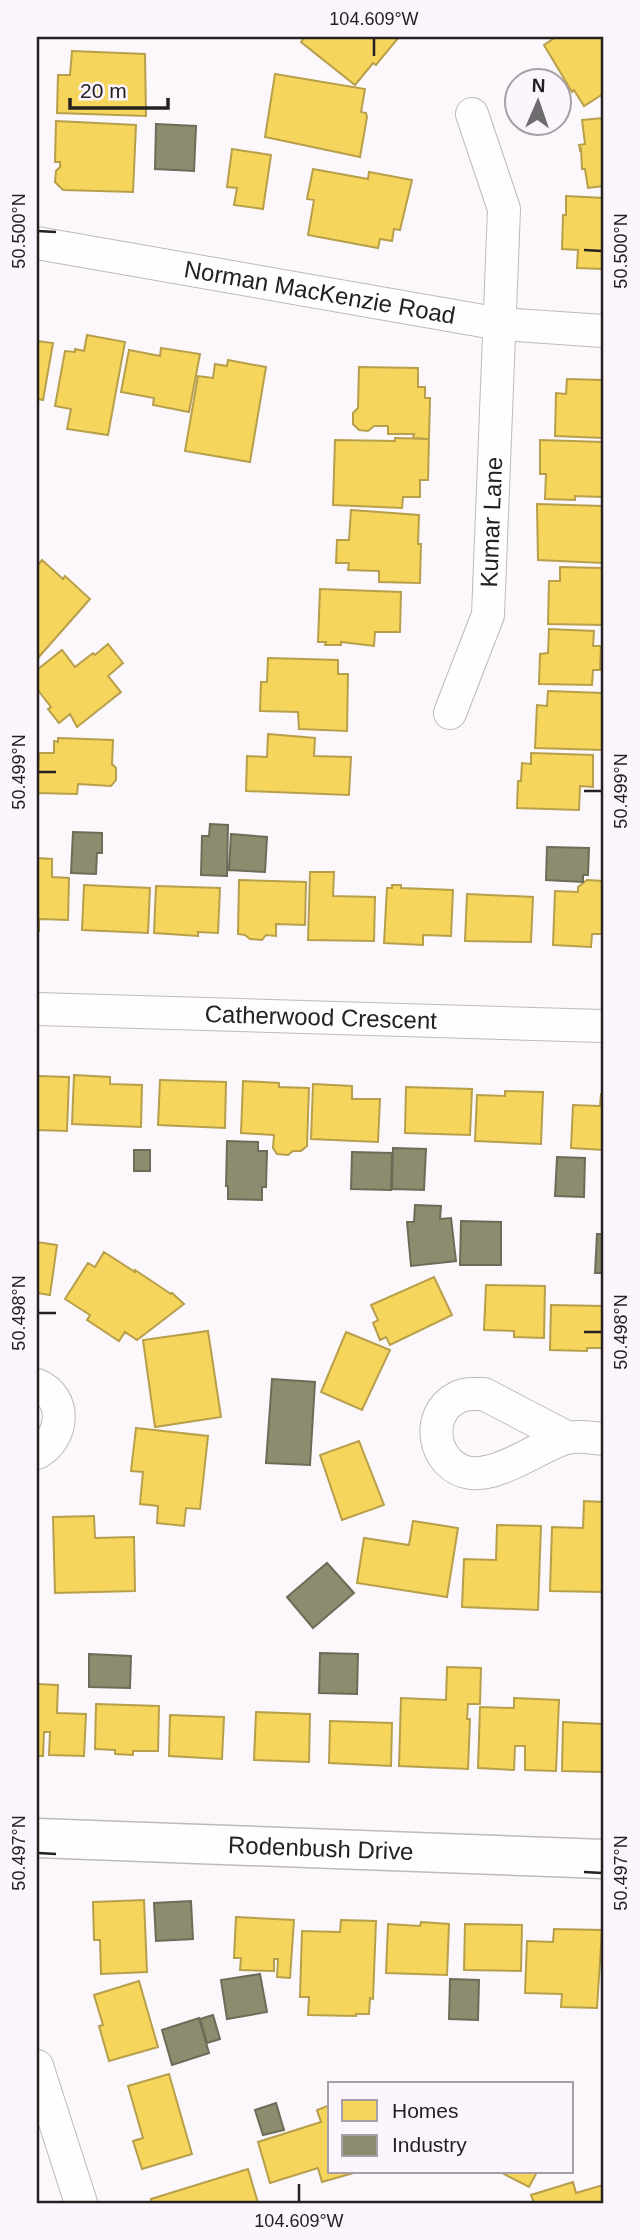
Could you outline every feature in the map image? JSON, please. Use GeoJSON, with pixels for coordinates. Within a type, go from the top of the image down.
{"type":"FeatureCollection","features":[{"type":"Feature","properties":{"kind":"street","name":"Kumar Lane"},"geometry":{"type":"LineString","coordinates":[[450,713],[488,615],[500,324],[504,209],[472,114]]}},
{"type":"Feature","properties":{"kind":"street","name":"Norman MacKenzie Road"},"geometry":{"type":"LineString","coordinates":[[37,243],[500,324],[603,331]]}},
{"type":"Feature","properties":{"kind":"street","name":"Catherwood Crescent"},"geometry":{"type":"LineString","coordinates":[[37,1009],[603,1026]]}},
{"type":"Feature","properties":{"kind":"street"},"geometry":{"type":"LineString","coordinates":[[37,1385],[52,1396],[60,1421],[57,1434],[50,1444],[37,1453]]}},
{"type":"Feature","properties":{"kind":"street"},"geometry":{"type":"LineString","coordinates":[[568,1438],[603,1439]]}},
{"type":"Feature","properties":{"kind":"street","name":"Rodenbush Drive"},"geometry":{"type":"LineString","coordinates":[[37,1838],[603,1859]]}},
{"type":"Feature","properties":{"kind":"street"},"geometry":{"type":"LineString","coordinates":[[37,2066],[81,2203]]}},
{"type":"Feature","properties":{"kind":"building: Homes"},"geometry":{"type":"Polygon","coordinates":[[[305,37],[399,37],[355,85],[301,42],[305,37]]]}},
{"type":"Feature","properties":{"kind":"building: Homes"},"geometry":{"type":"Polygon","coordinates":[[[556,37],[603,37],[603,94],[584,106],[574,90],[574,66],[557,66],[544,45],[556,37]]]}},
{"type":"Feature","properties":{"kind":"building: Homes"},"geometry":{"type":"Polygon","coordinates":[[[72,51],[145,54],[146,116],[57,113],[58,75],[70,75],[72,51]]]}},
{"type":"Feature","properties":{"kind":"building: Homes"},"geometry":{"type":"Polygon","coordinates":[[[275,74],[365,89],[361,112],[366,113],[367,117],[360,157],[265,137],[275,74]]]}},
{"type":"Feature","properties":{"kind":"building: Homes"},"geometry":{"type":"Polygon","coordinates":[[[603,118],[603,186],[588,188],[579,145],[585,144],[582,120],[603,118]]]}},
{"type":"Feature","properties":{"kind":"building: Homes"},"geometry":{"type":"Polygon","coordinates":[[[56,121],[136,125],[133,192],[63,190],[55,182],[56,171],[60,167],[60,162],[55,162],[56,121]]]}},
{"type":"Feature","properties":{"kind":"building: Homes"},"geometry":{"type":"Polygon","coordinates":[[[232,149],[271,155],[263,209],[234,205],[237,188],[227,187],[232,149]]]}},
{"type":"Feature","properties":{"kind":"building: Homes"},"geometry":{"type":"Polygon","coordinates":[[[313,169],[368,179],[369,172],[412,180],[400,230],[394,229],[392,241],[380,239],[378,248],[308,235],[314,200],[307,199],[313,169]]]}},
{"type":"Feature","properties":{"kind":"building: Homes"},"geometry":{"type":"Polygon","coordinates":[[[566,196],[603,198],[603,269],[577,268],[578,250],[562,249],[566,196]]]}},
{"type":"Feature","properties":{"kind":"building: Homes"},"geometry":{"type":"Polygon","coordinates":[[[87,335],[125,342],[108,435],[67,429],[71,409],[55,406],[65,351],[84,351],[87,335]]]}},
{"type":"Feature","properties":{"kind":"building: Homes"},"geometry":{"type":"Polygon","coordinates":[[[37,341],[53,343],[43,400],[37,399],[37,341]]]}},
{"type":"Feature","properties":{"kind":"building: Homes"},"geometry":{"type":"Polygon","coordinates":[[[161,348],[200,354],[189,412],[153,405],[154,398],[121,392],[129,350],[160,356],[161,348]]]}},
{"type":"Feature","properties":{"kind":"building: Homes"},"geometry":{"type":"Polygon","coordinates":[[[228,360],[266,367],[250,462],[185,451],[198,376],[213,378],[215,364],[227,366],[228,360]]]}},
{"type":"Feature","properties":{"kind":"building: Homes"},"geometry":{"type":"Polygon","coordinates":[[[359,367],[418,368],[418,387],[425,387],[425,398],[430,398],[429,439],[413,438],[414,434],[388,434],[388,426],[374,426],[368,431],[359,430],[353,424],[353,413],[358,408],[359,367]]]}},
{"type":"Feature","properties":{"kind":"building: Homes"},"geometry":{"type":"Polygon","coordinates":[[[567,379],[603,380],[603,438],[555,436],[556,393],[566,394],[567,379]]]}},
{"type":"Feature","properties":{"kind":"building: Homes"},"geometry":{"type":"Polygon","coordinates":[[[395,438],[429,439],[428,480],[420,480],[420,497],[403,497],[402,508],[333,505],[335,440],[395,441],[395,438]]]}},
{"type":"Feature","properties":{"kind":"building: Homes"},"geometry":{"type":"Polygon","coordinates":[[[540,440],[603,442],[602,497],[545,499],[546,474],[540,474],[540,440]]]}},
{"type":"Feature","properties":{"kind":"building: Homes"},"geometry":{"type":"Polygon","coordinates":[[[537,504],[602,506],[603,563],[538,560],[537,504]]]}},
{"type":"Feature","properties":{"kind":"building: Homes"},"geometry":{"type":"Polygon","coordinates":[[[351,510],[419,515],[420,583],[379,582],[379,571],[348,570],[349,563],[336,563],[337,540],[349,540],[351,510]]]}},
{"type":"Feature","properties":{"kind":"building: Homes"},"geometry":{"type":"Polygon","coordinates":[[[42,560],[90,599],[37,659],[37,566],[42,560]]]}},
{"type":"Feature","properties":{"kind":"building: Homes"},"geometry":{"type":"Polygon","coordinates":[[[560,567],[603,568],[603,625],[548,624],[549,581],[560,581],[560,567]]]}},
{"type":"Feature","properties":{"kind":"building: Homes"},"geometry":{"type":"Polygon","coordinates":[[[320,589],[401,592],[400,632],[375,632],[374,646],[341,642],[341,645],[325,645],[326,642],[318,642],[320,589]]]}},
{"type":"Feature","properties":{"kind":"building: Homes"},"geometry":{"type":"Polygon","coordinates":[[[549,629],[594,631],[593,646],[601,646],[600,670],[593,670],[592,685],[539,684],[540,654],[548,653],[549,629]]]}},
{"type":"Feature","properties":{"kind":"building: Homes"},"geometry":{"type":"Polygon","coordinates":[[[108,644],[123,663],[108,676],[121,692],[77,727],[70,714],[59,723],[37,689],[37,670],[62,650],[75,667],[108,644]]]}},
{"type":"Feature","properties":{"kind":"building: Homes"},"geometry":{"type":"Polygon","coordinates":[[[268,658],[338,660],[338,674],[348,674],[347,731],[299,729],[298,712],[260,711],[261,682],[267,682],[268,658]]]}},
{"type":"Feature","properties":{"kind":"building: Homes"},"geometry":{"type":"Polygon","coordinates":[[[548,691],[602,693],[603,750],[535,748],[537,705],[547,706],[548,691]]]}},
{"type":"Feature","properties":{"kind":"building: Homes"},"geometry":{"type":"Polygon","coordinates":[[[268,734],[315,738],[314,756],[351,757],[349,795],[246,791],[247,756],[267,757],[268,734]]]}},
{"type":"Feature","properties":{"kind":"building: Homes"},"geometry":{"type":"Polygon","coordinates":[[[58,738],[113,740],[112,764],[116,768],[116,780],[111,786],[78,784],[77,794],[37,793],[39,753],[54,753],[54,741],[58,742],[58,738]]]}},
{"type":"Feature","properties":{"kind":"building: Homes"},"geometry":{"type":"Polygon","coordinates":[[[531,753],[593,755],[593,787],[580,786],[579,810],[517,808],[522,763],[531,764],[531,753]]]}},
{"type":"Feature","properties":{"kind":"building: Homes"},"geometry":{"type":"Polygon","coordinates":[[[37,858],[52,859],[52,877],[69,878],[68,920],[39,919],[39,931],[37,931],[37,858]]]}},
{"type":"Feature","properties":{"kind":"building: Homes"},"geometry":{"type":"Polygon","coordinates":[[[310,872],[334,872],[333,896],[375,897],[374,941],[308,940],[310,872]]]}},
{"type":"Feature","properties":{"kind":"building: Homes"},"geometry":{"type":"Polygon","coordinates":[[[239,880],[306,882],[305,925],[276,924],[276,936],[266,935],[262,940],[238,934],[239,880]]]}},
{"type":"Feature","properties":{"kind":"building: Homes"},"geometry":{"type":"Polygon","coordinates":[[[587,880],[603,881],[603,934],[592,934],[591,947],[553,945],[555,891],[578,892],[578,887],[587,880]]]}},
{"type":"Feature","properties":{"kind":"building: Homes"},"geometry":{"type":"Polygon","coordinates":[[[84,885],[150,888],[148,933],[82,930],[84,885]]]}},
{"type":"Feature","properties":{"kind":"building: Homes"},"geometry":{"type":"Polygon","coordinates":[[[392,885],[401,885],[401,888],[453,890],[451,936],[423,935],[423,945],[384,943],[387,888],[392,888],[392,885]]]}},
{"type":"Feature","properties":{"kind":"building: Homes"},"geometry":{"type":"Polygon","coordinates":[[[156,886],[220,888],[218,933],[198,932],[198,936],[154,933],[156,886]]]}},
{"type":"Feature","properties":{"kind":"building: Homes"},"geometry":{"type":"Polygon","coordinates":[[[467,894],[533,897],[531,942],[465,941],[467,894]]]}},
{"type":"Feature","properties":{"kind":"building: Homes"},"geometry":{"type":"Polygon","coordinates":[[[74,1075],[110,1077],[110,1084],[142,1085],[141,1127],[72,1124],[74,1075]]]}},
{"type":"Feature","properties":{"kind":"building: Homes"},"geometry":{"type":"Polygon","coordinates":[[[37,1076],[69,1077],[67,1131],[37,1130],[37,1076]]]}},
{"type":"Feature","properties":{"kind":"building: Homes"},"geometry":{"type":"Polygon","coordinates":[[[160,1080],[226,1082],[225,1128],[158,1125],[160,1080]]]}},
{"type":"Feature","properties":{"kind":"building: Homes"},"geometry":{"type":"Polygon","coordinates":[[[243,1081],[279,1083],[279,1087],[309,1088],[307,1146],[288,1155],[277,1154],[273,1148],[274,1135],[241,1133],[243,1081]]]}},
{"type":"Feature","properties":{"kind":"building: Homes"},"geometry":{"type":"Polygon","coordinates":[[[313,1084],[352,1086],[352,1099],[380,1099],[378,1142],[311,1139],[313,1084]]]}},
{"type":"Feature","properties":{"kind":"building: Homes"},"geometry":{"type":"Polygon","coordinates":[[[406,1087],[472,1089],[470,1135],[405,1133],[406,1087]]]}},
{"type":"Feature","properties":{"kind":"building: Homes"},"geometry":{"type":"Polygon","coordinates":[[[505,1091],[543,1092],[541,1144],[475,1141],[477,1095],[505,1096],[505,1091]]]}},
{"type":"Feature","properties":{"kind":"building: Homes"},"geometry":{"type":"Polygon","coordinates":[[[601,1094],[603,1150],[571,1148],[573,1105],[600,1106],[601,1094]]]}},
{"type":"Feature","properties":{"kind":"building: Homes"},"geometry":{"type":"Polygon","coordinates":[[[37,1242],[57,1245],[50,1295],[37,1293],[37,1242]]]}},
{"type":"Feature","properties":{"kind":"building: Homes"},"geometry":{"type":"Polygon","coordinates":[[[104,1252],[172,1293],[184,1304],[137,1340],[125,1332],[119,1341],[87,1320],[90,1315],[65,1299],[88,1263],[95,1267],[104,1252]]]}},
{"type":"Feature","properties":{"kind":"building: Homes"},"geometry":{"type":"Polygon","coordinates":[[[434,1277],[452,1315],[390,1345],[386,1337],[380,1340],[373,1323],[378,1320],[371,1305],[434,1277]]]}},
{"type":"Feature","properties":{"kind":"building: Homes"},"geometry":{"type":"Polygon","coordinates":[[[486,1285],[545,1286],[544,1338],[514,1337],[514,1331],[484,1330],[486,1285]]]}},
{"type":"Feature","properties":{"kind":"building: Homes"},"geometry":{"type":"Polygon","coordinates":[[[551,1305],[603,1306],[603,1348],[587,1348],[587,1351],[550,1350],[551,1305]]]}},
{"type":"Feature","properties":{"kind":"building: Homes"},"geometry":{"type":"Polygon","coordinates":[[[208,1331],[221,1417],[155,1427],[143,1340],[208,1331]]]}},
{"type":"Feature","properties":{"kind":"building: Homes"},"geometry":{"type":"Polygon","coordinates":[[[346,1332],[390,1350],[362,1410],[321,1392],[346,1332]]]}},
{"type":"Feature","properties":{"kind":"building: Homes"},"geometry":{"type":"Polygon","coordinates":[[[136,1428],[208,1436],[200,1509],[186,1508],[184,1526],[157,1523],[158,1506],[140,1504],[143,1472],[131,1471],[136,1428]]]}},
{"type":"Feature","properties":{"kind":"building: Homes"},"geometry":{"type":"Polygon","coordinates":[[[359,1441],[384,1505],[342,1520],[320,1455],[359,1441]]]}},
{"type":"Feature","properties":{"kind":"building: Homes"},"geometry":{"type":"Polygon","coordinates":[[[584,1501],[603,1502],[603,1592],[550,1591],[552,1527],[583,1528],[584,1501]]]}},
{"type":"Feature","properties":{"kind":"building: Homes"},"geometry":{"type":"Polygon","coordinates":[[[94,1516],[95,1538],[134,1537],[135,1591],[55,1593],[53,1517],[94,1516]]]}},
{"type":"Feature","properties":{"kind":"building: Homes"},"geometry":{"type":"Polygon","coordinates":[[[413,1521],[458,1528],[447,1597],[357,1583],[364,1538],[409,1545],[413,1521]]]}},
{"type":"Feature","properties":{"kind":"building: Homes"},"geometry":{"type":"Polygon","coordinates":[[[497,1525],[541,1526],[538,1610],[462,1607],[464,1559],[496,1560],[497,1525]]]}},
{"type":"Feature","properties":{"kind":"building: Homes"},"geometry":{"type":"Polygon","coordinates":[[[447,1667],[481,1668],[480,1704],[468,1704],[468,1769],[399,1766],[401,1698],[446,1700],[447,1667]]]}},
{"type":"Feature","properties":{"kind":"building: Homes"},"geometry":{"type":"Polygon","coordinates":[[[37,1684],[58,1685],[57,1713],[86,1714],[84,1756],[49,1755],[50,1732],[44,1732],[43,1756],[37,1756],[37,1684]]]}},
{"type":"Feature","properties":{"kind":"building: Homes"},"geometry":{"type":"Polygon","coordinates":[[[514,1698],[559,1700],[556,1771],[525,1770],[525,1746],[515,1746],[514,1770],[478,1768],[480,1707],[514,1708],[514,1698]]]}},
{"type":"Feature","properties":{"kind":"building: Homes"},"geometry":{"type":"Polygon","coordinates":[[[96,1704],[159,1706],[158,1751],[133,1751],[133,1755],[115,1754],[115,1750],[95,1749],[96,1704]]]}},
{"type":"Feature","properties":{"kind":"building: Homes"},"geometry":{"type":"Polygon","coordinates":[[[256,1712],[310,1714],[309,1762],[254,1760],[256,1712]]]}},
{"type":"Feature","properties":{"kind":"building: Homes"},"geometry":{"type":"Polygon","coordinates":[[[170,1715],[224,1717],[222,1759],[169,1756],[170,1715]]]}},
{"type":"Feature","properties":{"kind":"building: Homes"},"geometry":{"type":"Polygon","coordinates":[[[330,1721],[392,1723],[391,1766],[329,1763],[330,1721]]]}},
{"type":"Feature","properties":{"kind":"building: Homes"},"geometry":{"type":"Polygon","coordinates":[[[563,1722],[603,1724],[603,1772],[562,1771],[563,1722]]]}},
{"type":"Feature","properties":{"kind":"building: Homes"},"geometry":{"type":"Polygon","coordinates":[[[144,1900],[147,1972],[101,1974],[100,1940],[94,1940],[93,1902],[144,1900]]]}},
{"type":"Feature","properties":{"kind":"building: Homes"},"geometry":{"type":"Polygon","coordinates":[[[236,1917],[294,1920],[290,1978],[277,1977],[278,1959],[274,1959],[274,1971],[240,1970],[241,1958],[234,1958],[236,1917]]]}},
{"type":"Feature","properties":{"kind":"building: Homes"},"geometry":{"type":"Polygon","coordinates":[[[341,1920],[376,1921],[373,1999],[370,1998],[369,2014],[308,2015],[309,1997],[300,1997],[302,1931],[340,1932],[341,1920]]]}},
{"type":"Feature","properties":{"kind":"building: Homes"},"geometry":{"type":"Polygon","coordinates":[[[421,1922],[449,1924],[447,1975],[386,1973],[388,1924],[420,1926],[421,1922]]]}},
{"type":"Feature","properties":{"kind":"building: Homes"},"geometry":{"type":"Polygon","coordinates":[[[465,1924],[522,1925],[521,1971],[464,1970],[465,1924]]]}},
{"type":"Feature","properties":{"kind":"building: Homes"},"geometry":{"type":"Polygon","coordinates":[[[554,1929],[602,1930],[597,2008],[561,2007],[562,1994],[525,1993],[527,1941],[553,1942],[554,1929]]]}},
{"type":"Feature","properties":{"kind":"building: Homes"},"geometry":{"type":"Polygon","coordinates":[[[139,1981],[158,2047],[109,2061],[99,2026],[103,2025],[94,1995],[139,1981]]]}},
{"type":"Feature","properties":{"kind":"building: Homes"},"geometry":{"type":"Polygon","coordinates":[[[169,2074],[192,2154],[142,2169],[133,2141],[143,2138],[128,2086],[169,2074]]]}},
{"type":"Feature","properties":{"kind":"building: Homes"},"geometry":{"type":"Polygon","coordinates":[[[328,2106],[328,2174],[350,2174],[322,2182],[318,2168],[270,2183],[258,2142],[321,2122],[317,2110],[328,2106]]]}},
{"type":"Feature","properties":{"kind":"building: Homes"},"geometry":{"type":"Polygon","coordinates":[[[248,2169],[258,2203],[152,2203],[151,2199],[248,2169]]]}},
{"type":"Feature","properties":{"kind":"building: Homes"},"geometry":{"type":"Polygon","coordinates":[[[504,2174],[536,2174],[529,2187],[504,2174]]]}},
{"type":"Feature","properties":{"kind":"building: Homes"},"geometry":{"type":"Polygon","coordinates":[[[573,2182],[576,2193],[603,2185],[603,2203],[534,2203],[531,2195],[573,2182]]]}},
{"type":"Feature","properties":{"kind":"building: Industry"},"geometry":{"type":"Polygon","coordinates":[[[156,124],[196,126],[194,171],[155,169],[156,124]]]}},
{"type":"Feature","properties":{"kind":"building: Industry"},"geometry":{"type":"Polygon","coordinates":[[[210,824],[228,825],[227,876],[201,875],[202,836],[209,836],[210,824]]]}},
{"type":"Feature","properties":{"kind":"building: Industry"},"geometry":{"type":"Polygon","coordinates":[[[73,832],[102,833],[102,853],[97,853],[96,874],[71,873],[73,832]]]}},
{"type":"Feature","properties":{"kind":"building: Industry"},"geometry":{"type":"Polygon","coordinates":[[[231,834],[267,837],[265,872],[229,870],[231,834]]]}},
{"type":"Feature","properties":{"kind":"building: Industry"},"geometry":{"type":"Polygon","coordinates":[[[547,847],[589,848],[588,875],[583,875],[583,882],[546,880],[547,847]]]}},
{"type":"Feature","properties":{"kind":"building: Industry"},"geometry":{"type":"Polygon","coordinates":[[[227,1141],[258,1142],[258,1151],[267,1151],[266,1187],[262,1187],[262,1200],[228,1199],[227,1141]]]}},
{"type":"Feature","properties":{"kind":"building: Industry"},"geometry":{"type":"Polygon","coordinates":[[[393,1148],[426,1149],[424,1190],[392,1189],[393,1148]]]}},
{"type":"Feature","properties":{"kind":"building: Industry"},"geometry":{"type":"Polygon","coordinates":[[[134,1150],[150,1150],[150,1171],[134,1171],[134,1150]]]}},
{"type":"Feature","properties":{"kind":"building: Industry"},"geometry":{"type":"Polygon","coordinates":[[[352,1152],[392,1153],[391,1190],[351,1189],[352,1152]]]}},
{"type":"Feature","properties":{"kind":"building: Industry"},"geometry":{"type":"Polygon","coordinates":[[[557,1157],[585,1158],[584,1197],[555,1196],[557,1157]]]}},
{"type":"Feature","properties":{"kind":"building: Industry"},"geometry":{"type":"Polygon","coordinates":[[[415,1205],[441,1206],[440,1219],[451,1218],[456,1261],[411,1266],[407,1222],[414,1222],[415,1205]]]}},
{"type":"Feature","properties":{"kind":"building: Industry"},"geometry":{"type":"Polygon","coordinates":[[[461,1221],[501,1222],[501,1265],[460,1265],[461,1221]]]}},
{"type":"Feature","properties":{"kind":"building: Industry"},"geometry":{"type":"Polygon","coordinates":[[[597,1234],[603,1234],[603,1273],[595,1273],[597,1234]]]}},
{"type":"Feature","properties":{"kind":"building: Industry"},"geometry":{"type":"Polygon","coordinates":[[[272,1379],[315,1382],[310,1465],[266,1463],[272,1379]]]}},
{"type":"Feature","properties":{"kind":"building: Industry"},"geometry":{"type":"Polygon","coordinates":[[[327,1563],[354,1593],[313,1628],[287,1597],[327,1563]]]}},
{"type":"Feature","properties":{"kind":"building: Industry"},"geometry":{"type":"Polygon","coordinates":[[[320,1653],[358,1654],[357,1694],[319,1693],[320,1653]]]}},
{"type":"Feature","properties":{"kind":"building: Industry"},"geometry":{"type":"Polygon","coordinates":[[[89,1654],[131,1656],[130,1688],[89,1687],[89,1654]]]}},
{"type":"Feature","properties":{"kind":"building: Industry"},"geometry":{"type":"Polygon","coordinates":[[[191,1901],[193,1939],[156,1941],[154,1903],[191,1901]]]}},
{"type":"Feature","properties":{"kind":"building: Industry"},"geometry":{"type":"Polygon","coordinates":[[[260,1974],[267,2012],[227,2019],[221,1980],[260,1974]]]}},
{"type":"Feature","properties":{"kind":"building: Industry"},"geometry":{"type":"Polygon","coordinates":[[[450,1979],[479,1980],[478,2020],[449,2019],[450,1979]]]}},
{"type":"Feature","properties":{"kind":"building: Industry"},"geometry":{"type":"Polygon","coordinates":[[[213,2015],[220,2039],[207,2043],[200,2019],[213,2015]]]}},
{"type":"Feature","properties":{"kind":"building: Industry"},"geometry":{"type":"Polygon","coordinates":[[[199,2018],[209,2053],[172,2065],[162,2030],[199,2018]]]}},
{"type":"Feature","properties":{"kind":"building: Industry"},"geometry":{"type":"Polygon","coordinates":[[[276,2103],[284,2130],[263,2135],[255,2110],[276,2103]]]}}]}
